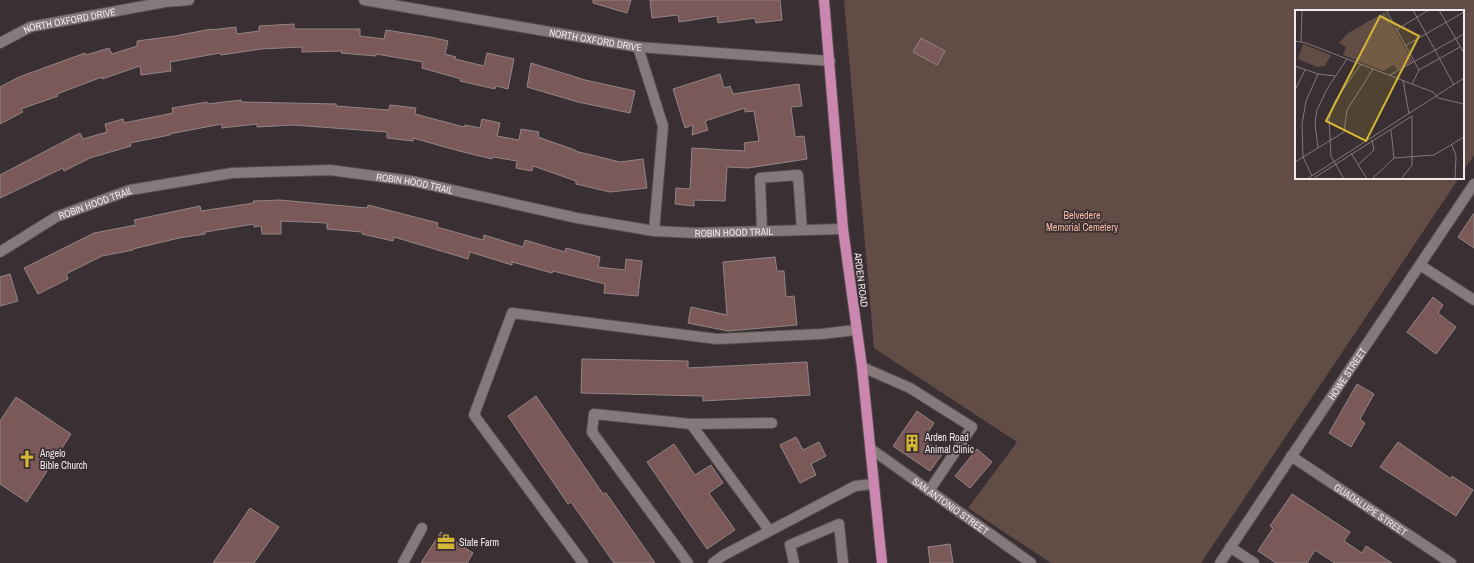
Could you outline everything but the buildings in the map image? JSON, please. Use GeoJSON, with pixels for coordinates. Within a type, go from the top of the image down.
{"type":"FeatureCollection","features":[{"type":"Feature","properties":{"kind":"main road","name":"ARDEN ROAD"},"geometry":{"type":"LineString","coordinates":[[824,0],[830,61],[842,229],[862,367],[882,563]]}},
{"type":"Feature","properties":{"kind":"street","name":"NORTH OXFORD DRIVE"},"geometry":{"type":"LineString","coordinates":[[0,43],[30,27],[165,2],[189,0]]}},
{"type":"Feature","properties":{"kind":"street","name":"NORTH OXFORD DRIVE"},"geometry":{"type":"LineString","coordinates":[[364,0],[638,46],[830,61]]}},
{"type":"Feature","properties":{"kind":"street"},"geometry":{"type":"LineString","coordinates":[[638,46],[663,126],[654,231]]}},
{"type":"Feature","properties":{"kind":"street","name":"ROBIN HOOD TRAIL"},"geometry":{"type":"LineString","coordinates":[[0,252],[56,217],[130,190],[232,173],[330,170],[419,183],[577,218],[654,231],[695,232],[842,229]]}},
{"type":"Feature","properties":{"kind":"street"},"geometry":{"type":"LineString","coordinates":[[762,231],[760,178],[798,175],[802,230]]}},
{"type":"Feature","properties":{"kind":"street","name":"HOWE STREET"},"geometry":{"type":"LineString","coordinates":[[1220,563],[1474,184]]}},
{"type":"Feature","properties":{"kind":"street"},"geometry":{"type":"LineString","coordinates":[[1420,266],[1474,300]]}},
{"type":"Feature","properties":{"kind":"street"},"geometry":{"type":"LineString","coordinates":[[583,563],[474,415],[512,313],[717,339],[821,334],[856,330]]}},
{"type":"Feature","properties":{"kind":"street"},"geometry":{"type":"LineString","coordinates":[[862,367],[910,388],[972,427],[929,491]]}},
{"type":"Feature","properties":{"kind":"street"},"geometry":{"type":"LineString","coordinates":[[688,563],[592,432],[594,414],[692,424],[772,423]]}},
{"type":"Feature","properties":{"kind":"street"},"geometry":{"type":"LineString","coordinates":[[692,424],[769,530]]}},
{"type":"Feature","properties":{"kind":"street","name":"SAN ANTONIO STREET"},"geometry":{"type":"LineString","coordinates":[[871,449],[1032,563]]}},
{"type":"Feature","properties":{"kind":"street","name":"GUADALUPE STREET"},"geometry":{"type":"LineString","coordinates":[[1291,456],[1451,563]]}},
{"type":"Feature","properties":{"kind":"street"},"geometry":{"type":"LineString","coordinates":[[713,563],[724,555],[769,530],[855,486],[874,484]]}},
{"type":"Feature","properties":{"kind":"street"},"geometry":{"type":"LineString","coordinates":[[794,563],[790,545],[839,524],[843,563]]}},
{"type":"Feature","properties":{"kind":"street"},"geometry":{"type":"LineString","coordinates":[[403,563],[422,528]]}},
{"type":"Feature","properties":{"kind":"street"},"geometry":{"type":"LineString","coordinates":[[1230,548],[1254,563]]}},
{"type":"Feature","properties":{"kind":"green space","name":"Belvedere Memorial Cemetery"},"geometry":{"type":"Polygon","coordinates":[[[844,0],[1474,0],[1474,155],[1464,170],[1464,10],[1295,10],[1295,179],[1458,179],[1201,563],[1051,563],[968,508],[1017,442],[874,348],[844,0]]]}},
{"type":"Feature","properties":{"kind":"place","name":"Arden Road Animal Clinic"},"geometry":{"type":"Point","coordinates":[912,443]}},
{"type":"Feature","properties":{"kind":"place","name":"Angelo Bible Church"},"geometry":{"type":"Point","coordinates":[27,459]}},
{"type":"Feature","properties":{"kind":"place","name":"State Farm"},"geometry":{"type":"Point","coordinates":[446,542]}}]}
